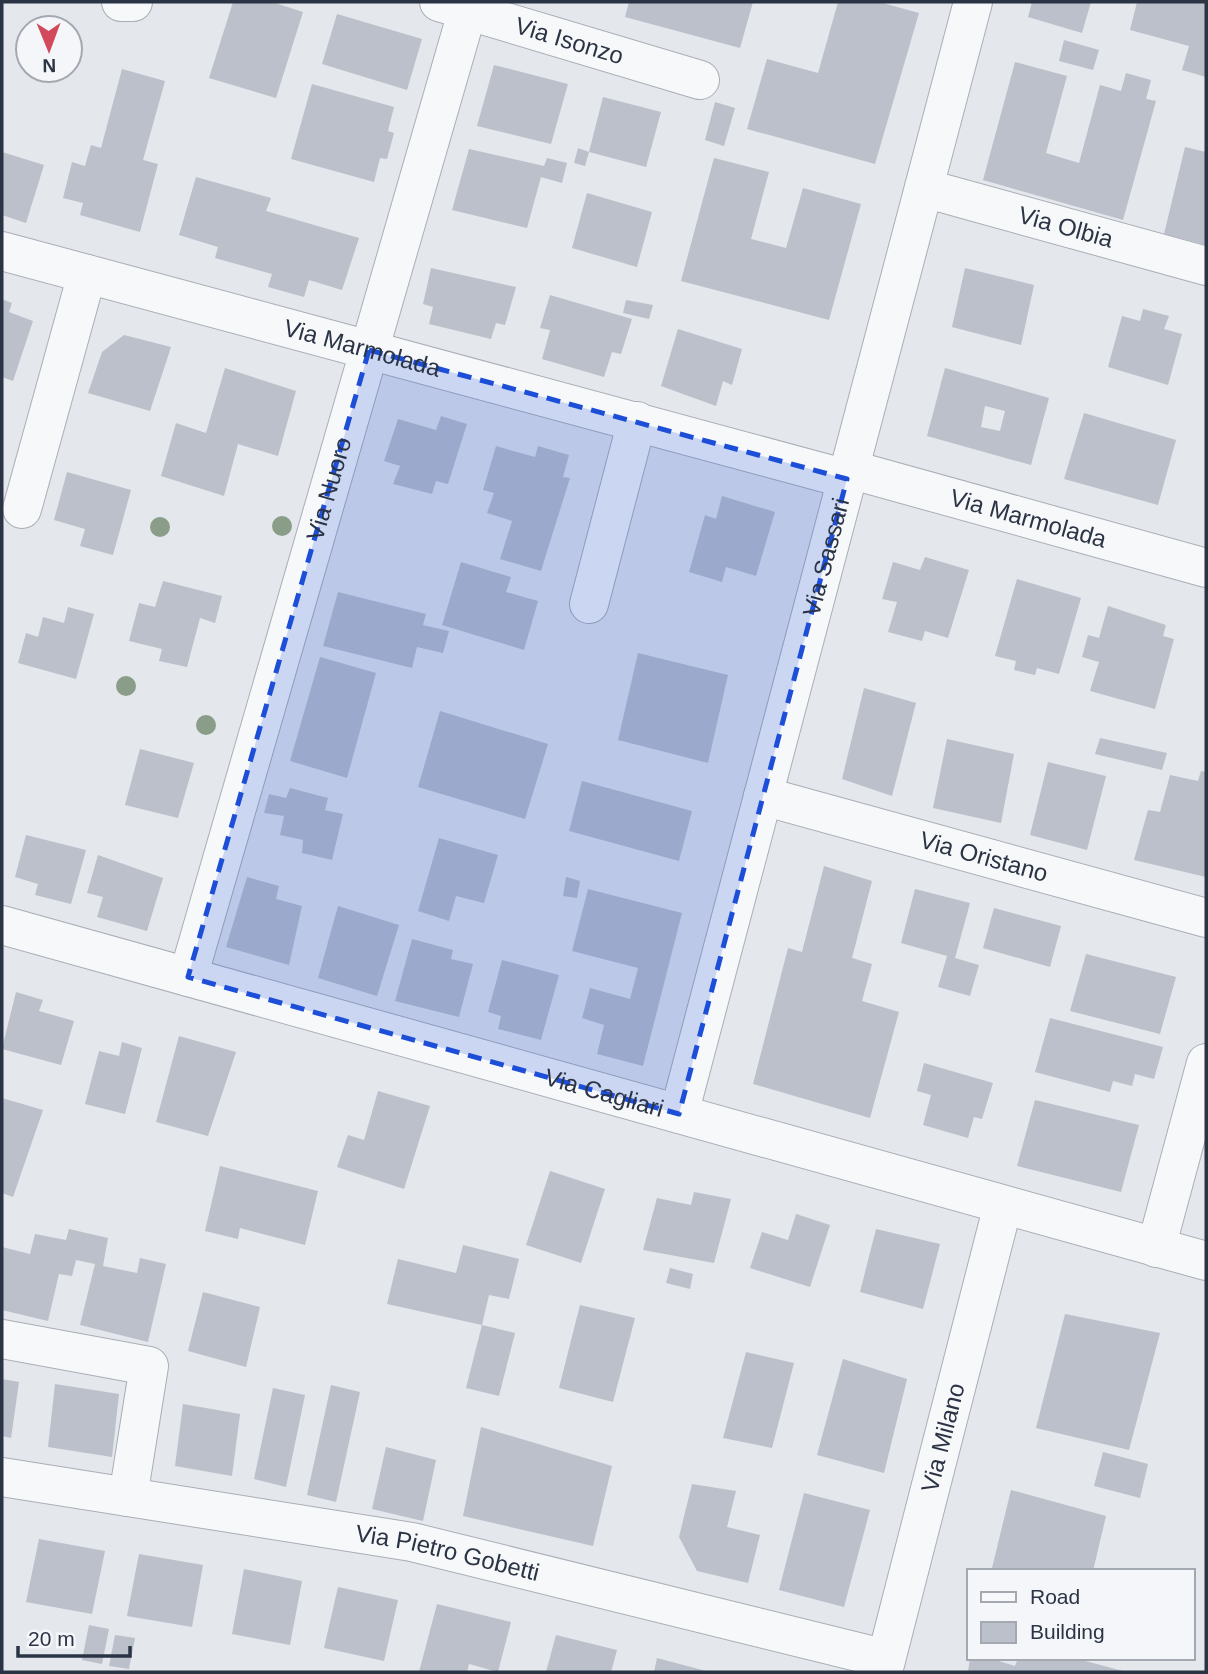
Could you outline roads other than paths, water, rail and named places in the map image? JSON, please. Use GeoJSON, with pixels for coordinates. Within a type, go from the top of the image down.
{"type":"FeatureCollection","features":[{"type":"Feature","properties":{"kind":"street"},"geometry":{"type":"LineString","coordinates":[[121,2],[133,2]]}},
{"type":"Feature","properties":{"kind":"street","name":"Via Sassari"},"geometry":{"type":"LineString","coordinates":[[679,1114],[972,2]]}},
{"type":"Feature","properties":{"kind":"street","name":"Via Isonzo"},"geometry":{"type":"LineString","coordinates":[[459,5],[700,80]]}},
{"type":"Feature","properties":{"kind":"street","name":"Via Nuoro"},"geometry":{"type":"LineString","coordinates":[[188,977],[369,350],[459,5]]}},
{"type":"Feature","properties":{"kind":"street","name":"Via Olbia"},"geometry":{"type":"LineString","coordinates":[[924,188],[1206,266]]}},
{"type":"Feature","properties":{"kind":"street","name":"Via Marmolada"},"geometry":{"type":"LineString","coordinates":[[2,251],[638,421],[1206,568]]}},
{"type":"Feature","properties":{"kind":"street"},"geometry":{"type":"LineString","coordinates":[[22,509],[87,274]]}},
{"type":"Feature","properties":{"kind":"street"},"geometry":{"type":"LineString","coordinates":[[589,604],[638,421]]}},
{"type":"Feature","properties":{"kind":"street","name":"Via Oristano"},"geometry":{"type":"LineString","coordinates":[[764,796],[1206,918]]}},
{"type":"Feature","properties":{"kind":"street","name":"Via Cagliari"},"geometry":{"type":"LineString","coordinates":[[2,925],[1206,1261]]}},
{"type":"Feature","properties":{"kind":"street"},"geometry":{"type":"LineString","coordinates":[[1156,1248],[1206,1063]]}},
{"type":"Feature","properties":{"kind":"street","name":"Via Milano"},"geometry":{"type":"LineString","coordinates":[[885,1666],[1003,1205]]}},
{"type":"Feature","properties":{"kind":"street"},"geometry":{"type":"LineString","coordinates":[[2,1339],[149,1366],[128,1497]]}},
{"type":"Feature","properties":{"kind":"street","name":"Via Pietro Gobetti"},"geometry":{"type":"LineString","coordinates":[[2,1477],[412,1542],[885,1666]]}}]}
